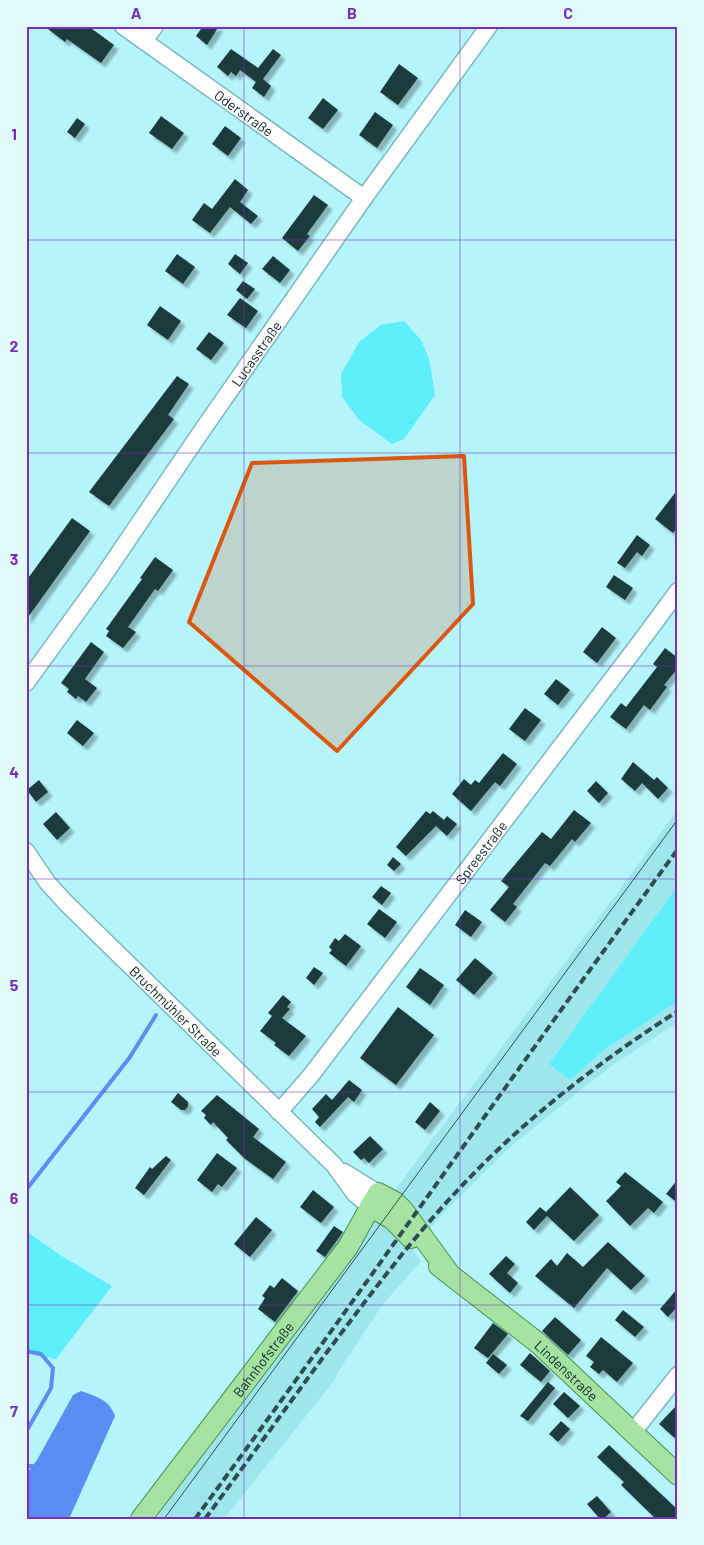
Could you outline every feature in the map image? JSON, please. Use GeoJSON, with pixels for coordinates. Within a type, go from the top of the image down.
{"type":"FeatureCollection","features":[{"type":"Feature","properties":{"kind":"main road","name":"Lindenstraße"},"geometry":{"type":"LineString","coordinates":[[374,1200],[395,1202],[403,1210],[449,1273],[538,1343],[678,1475]]}},
{"type":"Feature","properties":{"kind":"main road","name":"Bahnhofstraße"},"geometry":{"type":"LineString","coordinates":[[141,1519],[348,1247],[374,1200]]}},
{"type":"Feature","properties":{"kind":"street","name":"Oderstraße"},"geometry":{"type":"LineString","coordinates":[[123,26],[364,198]]}},
{"type":"Feature","properties":{"kind":"street"},"geometry":{"type":"LineString","coordinates":[[144,41],[155,26]]}},
{"type":"Feature","properties":{"kind":"street","name":"Lucasstraße"},"geometry":{"type":"LineString","coordinates":[[26,683],[100,581],[364,198],[489,26]]}},
{"type":"Feature","properties":{"kind":"street","name":"Spreestraße"},"geometry":{"type":"LineString","coordinates":[[280,1112],[312,1074],[642,641],[678,591]]}},
{"type":"Feature","properties":{"kind":"street","name":"Bruchmühler Straße"},"geometry":{"type":"LineString","coordinates":[[26,850],[47,882],[65,902],[334,1165],[356,1194],[374,1200]]}},
{"type":"Feature","properties":{"kind":"street"},"geometry":{"type":"LineString","coordinates":[[633,1432],[678,1375]]}},
{"type":"Feature","properties":{"kind":"highlighted area"},"geometry":{"type":"Polygon","coordinates":[[[464,456],[473,604],[337,751],[189,622],[252,463],[464,456]]]}},
{"type":"Feature","properties":{"kind":"shaded area"},"geometry":{"type":"Polygon","coordinates":[[[404,321],[421,340],[429,359],[435,395],[404,439],[392,444],[359,420],[342,397],[341,374],[359,342],[381,325],[404,321]]]}},
{"type":"Feature","properties":{"kind":"shaded area"},"geometry":{"type":"Polygon","coordinates":[[[678,809],[678,885],[550,1064],[570,1080],[604,1050],[678,1001],[678,1022],[613,1065],[578,1092],[508,1149],[446,1210],[412,1249],[421,1261],[383,1304],[334,1381],[224,1519],[156,1519],[431,1141],[678,809]]]}},
{"type":"Feature","properties":{"kind":"shaded area"},"geometry":{"type":"Polygon","coordinates":[[[678,885],[678,1001],[604,1050],[570,1080],[549,1064],[678,885]]]}},
{"type":"Feature","properties":{"kind":"shaded area"},"geometry":{"type":"Polygon","coordinates":[[[26,1231],[60,1255],[112,1286],[56,1359],[26,1353],[26,1231]]]}},
{"type":"Feature","properties":{"kind":"shaded area"},"geometry":{"type":"Polygon","coordinates":[[[81,1391],[106,1402],[115,1416],[69,1519],[26,1519],[26,1474],[37,1460],[73,1395],[81,1391]]]}},
{"type":"Feature","properties":{"kind":"building"},"geometry":{"type":"Polygon","coordinates":[[[44,26],[88,26],[114,45],[101,63],[67,39],[65,42],[44,26]]]}},
{"type":"Feature","properties":{"kind":"building"},"geometry":{"type":"Polygon","coordinates":[[[203,26],[219,26],[207,45],[196,36],[203,26]]]}},
{"type":"Feature","properties":{"kind":"building"},"geometry":{"type":"Polygon","coordinates":[[[231,49],[258,68],[273,49],[281,55],[263,79],[271,86],[264,97],[252,88],[256,82],[240,70],[236,76],[231,72],[228,76],[217,67],[231,49]]]}},
{"type":"Feature","properties":{"kind":"building"},"geometry":{"type":"Polygon","coordinates":[[[399,64],[418,78],[398,105],[380,92],[399,64]]]}},
{"type":"Feature","properties":{"kind":"building"},"geometry":{"type":"Polygon","coordinates":[[[323,98],[338,110],[323,129],[308,118],[323,98]]]}},
{"type":"Feature","properties":{"kind":"building"},"geometry":{"type":"Polygon","coordinates":[[[375,112],[393,125],[377,148],[359,135],[375,112]]]}},
{"type":"Feature","properties":{"kind":"building"},"geometry":{"type":"Polygon","coordinates":[[[161,116],[184,133],[172,149],[149,133],[161,116]]]}},
{"type":"Feature","properties":{"kind":"building"},"geometry":{"type":"Polygon","coordinates":[[[77,118],[85,124],[75,138],[67,132],[77,118]]]}},
{"type":"Feature","properties":{"kind":"building"},"geometry":{"type":"Polygon","coordinates":[[[225,126],[241,138],[228,156],[212,144],[225,126]]]}},
{"type":"Feature","properties":{"kind":"building"},"geometry":{"type":"Polygon","coordinates":[[[235,179],[248,190],[240,202],[258,216],[251,224],[230,207],[210,233],[192,220],[204,203],[212,209],[235,179]]]}},
{"type":"Feature","properties":{"kind":"building"},"geometry":{"type":"Polygon","coordinates":[[[314,195],[328,205],[307,234],[310,236],[298,251],[282,238],[314,195]]]}},
{"type":"Feature","properties":{"kind":"building"},"geometry":{"type":"Polygon","coordinates":[[[177,254],[195,267],[183,284],[165,271],[177,254]]]}},
{"type":"Feature","properties":{"kind":"building"},"geometry":{"type":"Polygon","coordinates":[[[235,254],[248,263],[240,274],[228,264],[235,254]]]}},
{"type":"Feature","properties":{"kind":"building"},"geometry":{"type":"Polygon","coordinates":[[[273,256],[290,270],[280,283],[262,269],[273,256]]]}},
{"type":"Feature","properties":{"kind":"building"},"geometry":{"type":"Polygon","coordinates":[[[243,281],[255,289],[247,299],[236,290],[243,281]]]}},
{"type":"Feature","properties":{"kind":"building"},"geometry":{"type":"Polygon","coordinates":[[[240,298],[258,311],[246,328],[227,315],[240,298]]]}},
{"type":"Feature","properties":{"kind":"building"},"geometry":{"type":"Polygon","coordinates":[[[160,306],[181,321],[168,340],[147,325],[160,306]]]}},
{"type":"Feature","properties":{"kind":"building"},"geometry":{"type":"Polygon","coordinates":[[[209,332],[224,343],[211,360],[196,349],[209,332]]]}},
{"type":"Feature","properties":{"kind":"building"},"geometry":{"type":"Polygon","coordinates":[[[177,376],[189,384],[168,415],[174,419],[109,506],[89,492],[177,376]]]}},
{"type":"Feature","properties":{"kind":"building"},"geometry":{"type":"Polygon","coordinates":[[[678,489],[678,527],[673,533],[655,519],[678,489]]]}},
{"type":"Feature","properties":{"kind":"building"},"geometry":{"type":"Polygon","coordinates":[[[72,518],[90,531],[26,620],[26,581],[72,518]]]}},
{"type":"Feature","properties":{"kind":"building"},"geometry":{"type":"Polygon","coordinates":[[[637,535],[650,545],[642,556],[637,552],[625,568],[617,563],[637,535]]]}},
{"type":"Feature","properties":{"kind":"building"},"geometry":{"type":"Polygon","coordinates":[[[155,557],[173,570],[158,591],[155,589],[128,627],[136,632],[123,648],[106,636],[109,631],[106,629],[142,579],[140,578],[155,557]]]}},
{"type":"Feature","properties":{"kind":"building"},"geometry":{"type":"Polygon","coordinates":[[[614,575],[633,588],[625,600],[606,587],[614,575]]]}},
{"type":"Feature","properties":{"kind":"building"},"geometry":{"type":"Polygon","coordinates":[[[602,627],[616,638],[597,663],[583,652],[602,627]]]}},
{"type":"Feature","properties":{"kind":"building"},"geometry":{"type":"Polygon","coordinates":[[[91,642],[104,652],[85,679],[97,688],[86,702],[78,696],[76,699],[67,692],[69,689],[61,683],[91,642]]]}},
{"type":"Feature","properties":{"kind":"building"},"geometry":{"type":"Polygon","coordinates":[[[665,648],[678,658],[678,668],[664,685],[667,687],[650,710],[644,705],[626,729],[610,717],[621,703],[626,707],[657,667],[653,664],[665,648]]]}},
{"type":"Feature","properties":{"kind":"building"},"geometry":{"type":"Polygon","coordinates":[[[556,679],[570,690],[558,705],[544,694],[556,679]]]}},
{"type":"Feature","properties":{"kind":"building"},"geometry":{"type":"Polygon","coordinates":[[[525,708],[541,720],[525,741],[509,729],[525,708]]]}},
{"type":"Feature","properties":{"kind":"building"},"geometry":{"type":"Polygon","coordinates":[[[77,720],[94,733],[83,746],[67,733],[77,720]]]}},
{"type":"Feature","properties":{"kind":"building"},"geometry":{"type":"Polygon","coordinates":[[[503,753],[517,764],[500,786],[495,782],[471,811],[452,794],[464,779],[471,785],[475,780],[479,783],[503,753]]]}},
{"type":"Feature","properties":{"kind":"building"},"geometry":{"type":"Polygon","coordinates":[[[633,762],[654,780],[657,777],[668,788],[658,799],[642,783],[635,791],[621,779],[633,762]]]}},
{"type":"Feature","properties":{"kind":"building"},"geometry":{"type":"Polygon","coordinates":[[[39,780],[48,792],[36,802],[27,790],[39,780]]]}},
{"type":"Feature","properties":{"kind":"building"},"geometry":{"type":"Polygon","coordinates":[[[596,781],[608,793],[599,803],[587,791],[596,781]]]}},
{"type":"Feature","properties":{"kind":"building"},"geometry":{"type":"Polygon","coordinates":[[[574,810],[591,823],[575,842],[572,839],[550,866],[545,863],[513,904],[517,907],[505,922],[490,910],[509,887],[501,881],[542,832],[551,839],[574,810]]]}},
{"type":"Feature","properties":{"kind":"building"},"geometry":{"type":"Polygon","coordinates":[[[426,811],[430,814],[433,811],[444,820],[447,816],[457,824],[447,836],[436,826],[406,856],[396,847],[426,811]]]}},
{"type":"Feature","properties":{"kind":"building"},"geometry":{"type":"Polygon","coordinates":[[[56,812],[70,828],[57,840],[43,824],[56,812]]]}},
{"type":"Feature","properties":{"kind":"building"},"geometry":{"type":"Polygon","coordinates":[[[393,857],[401,864],[394,871],[387,865],[393,857]]]}},
{"type":"Feature","properties":{"kind":"building"},"geometry":{"type":"Polygon","coordinates":[[[381,886],[391,893],[382,905],[372,897],[381,886]]]}},
{"type":"Feature","properties":{"kind":"building"},"geometry":{"type":"Polygon","coordinates":[[[379,909],[397,922],[385,938],[367,924],[379,909]]]}},
{"type":"Feature","properties":{"kind":"building"},"geometry":{"type":"Polygon","coordinates":[[[465,910],[482,922],[471,937],[455,925],[465,910]]]}},
{"type":"Feature","properties":{"kind":"building"},"geometry":{"type":"Polygon","coordinates":[[[345,934],[361,946],[346,966],[329,953],[332,950],[329,947],[335,938],[339,941],[345,934]]]}},
{"type":"Feature","properties":{"kind":"building"},"geometry":{"type":"Polygon","coordinates":[[[475,958],[493,973],[474,995],[456,980],[475,958]]]}},
{"type":"Feature","properties":{"kind":"building"},"geometry":{"type":"Polygon","coordinates":[[[314,967],[323,973],[314,985],[306,978],[314,967]]]}},
{"type":"Feature","properties":{"kind":"building"},"geometry":{"type":"Polygon","coordinates":[[[420,968],[444,985],[430,1005],[406,987],[420,968]]]}},
{"type":"Feature","properties":{"kind":"building"},"geometry":{"type":"Polygon","coordinates":[[[283,995],[291,1002],[287,1007],[290,1009],[282,1018],[306,1036],[289,1056],[260,1031],[272,1016],[268,1013],[283,995]]]}},
{"type":"Feature","properties":{"kind":"building"},"geometry":{"type":"Polygon","coordinates":[[[398,1007],[434,1035],[396,1085],[360,1058],[398,1007]]]}},
{"type":"Feature","properties":{"kind":"building"},"geometry":{"type":"Polygon","coordinates":[[[349,1080],[362,1090],[354,1102],[348,1097],[320,1127],[315,1122],[319,1117],[312,1109],[326,1094],[332,1100],[349,1080]]]}},
{"type":"Feature","properties":{"kind":"building"},"geometry":{"type":"Polygon","coordinates":[[[178,1093],[188,1102],[185,1110],[181,1110],[171,1102],[178,1093]]]}},
{"type":"Feature","properties":{"kind":"building"},"geometry":{"type":"Polygon","coordinates":[[[217,1095],[259,1129],[253,1137],[286,1162],[273,1179],[244,1158],[226,1140],[228,1138],[213,1122],[211,1125],[204,1118],[206,1115],[201,1111],[217,1095]]]}},
{"type":"Feature","properties":{"kind":"building"},"geometry":{"type":"Polygon","coordinates":[[[430,1102],[440,1111],[425,1130],[415,1122],[430,1102]]]}},
{"type":"Feature","properties":{"kind":"building"},"geometry":{"type":"Polygon","coordinates":[[[370,1136],[383,1149],[369,1163],[364,1158],[361,1160],[353,1152],[370,1136]]]}},
{"type":"Feature","properties":{"kind":"building"},"geometry":{"type":"Polygon","coordinates":[[[217,1153],[237,1168],[222,1187],[218,1184],[212,1192],[197,1180],[217,1153]]]}},
{"type":"Feature","properties":{"kind":"building"},"geometry":{"type":"Polygon","coordinates":[[[166,1156],[171,1160],[144,1195],[135,1188],[150,1167],[152,1169],[166,1156]]]}},
{"type":"Feature","properties":{"kind":"building"},"geometry":{"type":"Polygon","coordinates":[[[625,1172],[663,1202],[654,1213],[648,1208],[630,1226],[606,1201],[621,1186],[616,1182],[625,1172]]]}},
{"type":"Feature","properties":{"kind":"building"},"geometry":{"type":"Polygon","coordinates":[[[678,1179],[678,1203],[666,1194],[678,1179]]]}},
{"type":"Feature","properties":{"kind":"building"},"geometry":{"type":"Polygon","coordinates":[[[570,1187],[599,1215],[574,1241],[547,1216],[534,1230],[526,1222],[540,1207],[546,1212],[570,1187]]]}},
{"type":"Feature","properties":{"kind":"building"},"geometry":{"type":"Polygon","coordinates":[[[313,1190],[334,1207],[321,1223],[300,1207],[313,1190]]]}},
{"type":"Feature","properties":{"kind":"building"},"geometry":{"type":"Polygon","coordinates":[[[256,1217],[272,1230],[250,1257],[234,1244],[256,1217]]]}},
{"type":"Feature","properties":{"kind":"building"},"geometry":{"type":"Polygon","coordinates":[[[334,1226],[343,1232],[325,1257],[316,1251],[334,1226]]]}},
{"type":"Feature","properties":{"kind":"building"},"geometry":{"type":"Polygon","coordinates":[[[608,1242],[645,1276],[631,1290],[607,1268],[574,1308],[535,1276],[551,1259],[557,1266],[567,1253],[583,1267],[608,1242]]]}},
{"type":"Feature","properties":{"kind":"building"},"geometry":{"type":"Polygon","coordinates":[[[506,1256],[515,1264],[507,1273],[518,1283],[510,1293],[489,1274],[506,1256]]]}},
{"type":"Feature","properties":{"kind":"building"},"geometry":{"type":"Polygon","coordinates":[[[282,1278],[298,1291],[275,1322],[258,1309],[265,1298],[262,1296],[270,1285],[274,1288],[282,1278]]]}},
{"type":"Feature","properties":{"kind":"building"},"geometry":{"type":"Polygon","coordinates":[[[678,1288],[678,1306],[668,1317],[660,1309],[678,1288]]]}},
{"type":"Feature","properties":{"kind":"building"},"geometry":{"type":"Polygon","coordinates":[[[623,1310],[644,1327],[635,1337],[615,1320],[623,1310]]]}},
{"type":"Feature","properties":{"kind":"building"},"geometry":{"type":"Polygon","coordinates":[[[555,1317],[581,1340],[568,1355],[542,1331],[555,1317]]]}},
{"type":"Feature","properties":{"kind":"building"},"geometry":{"type":"Polygon","coordinates":[[[493,1323],[508,1334],[488,1358],[474,1348],[493,1323]]]}},
{"type":"Feature","properties":{"kind":"building"},"geometry":{"type":"Polygon","coordinates":[[[601,1337],[633,1363],[617,1382],[603,1370],[599,1374],[590,1367],[594,1362],[586,1356],[601,1337]]]}},
{"type":"Feature","properties":{"kind":"building"},"geometry":{"type":"Polygon","coordinates":[[[530,1353],[550,1371],[541,1382],[520,1365],[530,1353]]]}},
{"type":"Feature","properties":{"kind":"building"},"geometry":{"type":"Polygon","coordinates":[[[493,1354],[507,1365],[499,1374],[486,1363],[493,1354]]]}},
{"type":"Feature","properties":{"kind":"building"},"geometry":{"type":"Polygon","coordinates":[[[548,1382],[555,1388],[528,1421],[520,1416],[548,1382]]]}},
{"type":"Feature","properties":{"kind":"building"},"geometry":{"type":"Polygon","coordinates":[[[564,1392],[580,1406],[568,1418],[553,1404],[564,1392]]]}},
{"type":"Feature","properties":{"kind":"building"},"geometry":{"type":"Polygon","coordinates":[[[678,1404],[678,1441],[659,1424],[678,1404]]]}},
{"type":"Feature","properties":{"kind":"building"},"geometry":{"type":"Polygon","coordinates":[[[561,1421],[570,1429],[558,1442],[549,1434],[561,1421]]]}},
{"type":"Feature","properties":{"kind":"building"},"geometry":{"type":"Polygon","coordinates":[[[609,1445],[678,1510],[678,1519],[656,1519],[621,1485],[624,1482],[597,1457],[609,1445]]]}},
{"type":"Feature","properties":{"kind":"building"},"geometry":{"type":"Polygon","coordinates":[[[597,1496],[611,1512],[603,1519],[600,1519],[587,1504],[597,1496]]]}},
{"type":"Feature","properties":{"kind":"waterway"},"geometry":{"type":"LineString","coordinates":[[26,1190],[130,1057],[156,1015]]}},
{"type":"Feature","properties":{"kind":"waterway"},"geometry":{"type":"LineString","coordinates":[[26,1351],[41,1354],[53,1368],[51,1388],[26,1432]]}},
{"type":"Feature","properties":{"kind":"waterway"},"geometry":{"type":"LineString","coordinates":[[26,1466],[32,1466]]}},
{"type":"Feature","properties":{"kind":"tram line"},"geometry":{"type":"LineString","coordinates":[[164,1519],[678,819]]}},
{"type":"Feature","properties":{"kind":"railway"},"geometry":{"type":"LineString","coordinates":[[195,1519],[678,849]]}},
{"type":"Feature","properties":{"kind":"railway"},"geometry":{"type":"LineString","coordinates":[[205,1519],[375,1288],[456,1192],[481,1166],[561,1095],[618,1051],[678,1011]]}}]}
